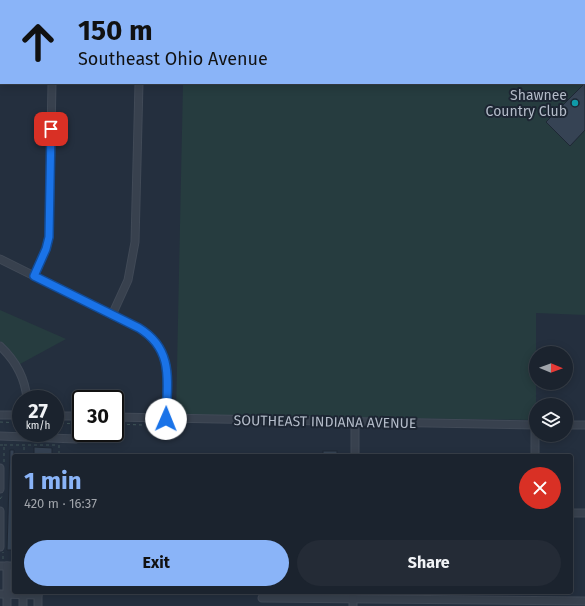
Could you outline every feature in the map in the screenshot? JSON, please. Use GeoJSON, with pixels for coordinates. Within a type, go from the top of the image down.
{"type":"FeatureCollection","features":[{"type":"Feature","properties":{"kind":"street"},"geometry":{"type":"LineString","coordinates":[[34,276],[46,249],[49,237],[52,84]]}},
{"type":"Feature","properties":{"kind":"street"},"geometry":{"type":"LineString","coordinates":[[112,315],[128,280],[135,242],[139,84]]}},
{"type":"Feature","properties":{"kind":"street"},"geometry":{"type":"LineString","coordinates":[[0,259],[146,332],[153,338],[162,351],[167,368],[166,419]]}},
{"type":"Feature","properties":{"kind":"street"},"geometry":{"type":"LineString","coordinates":[[0,346],[15,362],[20,371],[25,390]]}},
{"type":"Feature","properties":{"kind":"street"},"geometry":{"type":"LineString","coordinates":[[0,415],[12,415]]}},
{"type":"Feature","properties":{"kind":"street","name":"SOUTHEAST INDIANA AVENUE"},"geometry":{"type":"LineString","coordinates":[[124,417],[355,423],[529,425]]}},
{"type":"Feature","properties":{"kind":"street"},"geometry":{"type":"LineString","coordinates":[[355,423],[355,454]]}},
{"type":"Feature","properties":{"kind":"street"},"geometry":{"type":"LineString","coordinates":[[573,425],[585,425]]}},
{"type":"Feature","properties":{"kind":"street"},"geometry":{"type":"LineString","coordinates":[[0,436],[72,439]]}},
{"type":"Feature","properties":{"kind":"street"},"geometry":{"type":"LineString","coordinates":[[535,442],[535,454]]}},
{"type":"Feature","properties":{"kind":"street"},"geometry":{"type":"LineString","coordinates":[[0,468],[0,489]]}},
{"type":"Feature","properties":{"kind":"street"},"geometry":{"type":"LineString","coordinates":[[0,511],[0,547]]}},
{"type":"Feature","properties":{"kind":"street"},"geometry":{"type":"LineString","coordinates":[[573,513],[585,514]]}},
{"type":"Feature","properties":{"kind":"street"},"geometry":{"type":"LineString","coordinates":[[7,566],[3,594],[7,606]]}},
{"type":"Feature","properties":{"kind":"street"},"geometry":{"type":"LineString","coordinates":[[23,606],[24,594]]}},
{"type":"Feature","properties":{"kind":"street"},"geometry":{"type":"LineString","coordinates":[[38,594],[38,606]]}},
{"type":"Feature","properties":{"kind":"street"},"geometry":{"type":"LineString","coordinates":[[533,594],[533,600]]}},
{"type":"Feature","properties":{"kind":"street"},"geometry":{"type":"LineString","coordinates":[[262,598],[585,601]]}},
{"type":"Feature","properties":{"kind":"path"},"geometry":{"type":"LineString","coordinates":[[0,422],[12,423]]}},
{"type":"Feature","properties":{"kind":"path"},"geometry":{"type":"LineString","coordinates":[[4,445],[60,445],[59,454]]}},
{"type":"Feature","properties":{"kind":"path"},"geometry":{"type":"LineString","coordinates":[[24,446],[24,454]]}},
{"type":"Feature","properties":{"kind":"green space","name":"Shawnee Country Club"},"geometry":{"type":"Polygon","coordinates":[[[183,84],[585,84],[585,315],[536,313],[536,346],[529,346],[529,390],[536,390],[536,398],[529,398],[529,420],[176,415],[183,84]]]}},
{"type":"Feature","properties":{"kind":"green space"},"geometry":{"type":"Polygon","coordinates":[[[0,310],[66,339],[20,364],[10,350],[0,341],[0,310]]]}},
{"type":"Feature","properties":{"kind":"building","name":"Shawnee Country Club"},"geometry":{"type":"Polygon","coordinates":[[[585,84],[585,130],[570,146],[546,122],[585,84]]]}},
{"type":"Feature","properties":{"kind":"building"},"geometry":{"type":"Polygon","coordinates":[[[34,447],[52,448],[52,454],[34,454],[34,447]]]}},
{"type":"Feature","properties":{"kind":"building"},"geometry":{"type":"Polygon","coordinates":[[[10,450],[14,450],[14,454],[12,454],[12,550],[7,550],[10,450]]]}},
{"type":"Feature","properties":{"kind":"building"},"geometry":{"type":"Polygon","coordinates":[[[323,451],[337,451],[337,454],[323,454],[323,451]]]}},
{"type":"Feature","properties":{"kind":"place","name":"Shawnee Country Club"},"geometry":{"type":"Point","coordinates":[575,103]}},
{"type":"Feature","properties":{"kind":"route"},"geometry":{"type":"LineString","coordinates":[[51,129],[49,237],[43,257],[34,276],[130,325],[139,328],[153,338],[162,351],[167,364],[166,419]]}}]}
